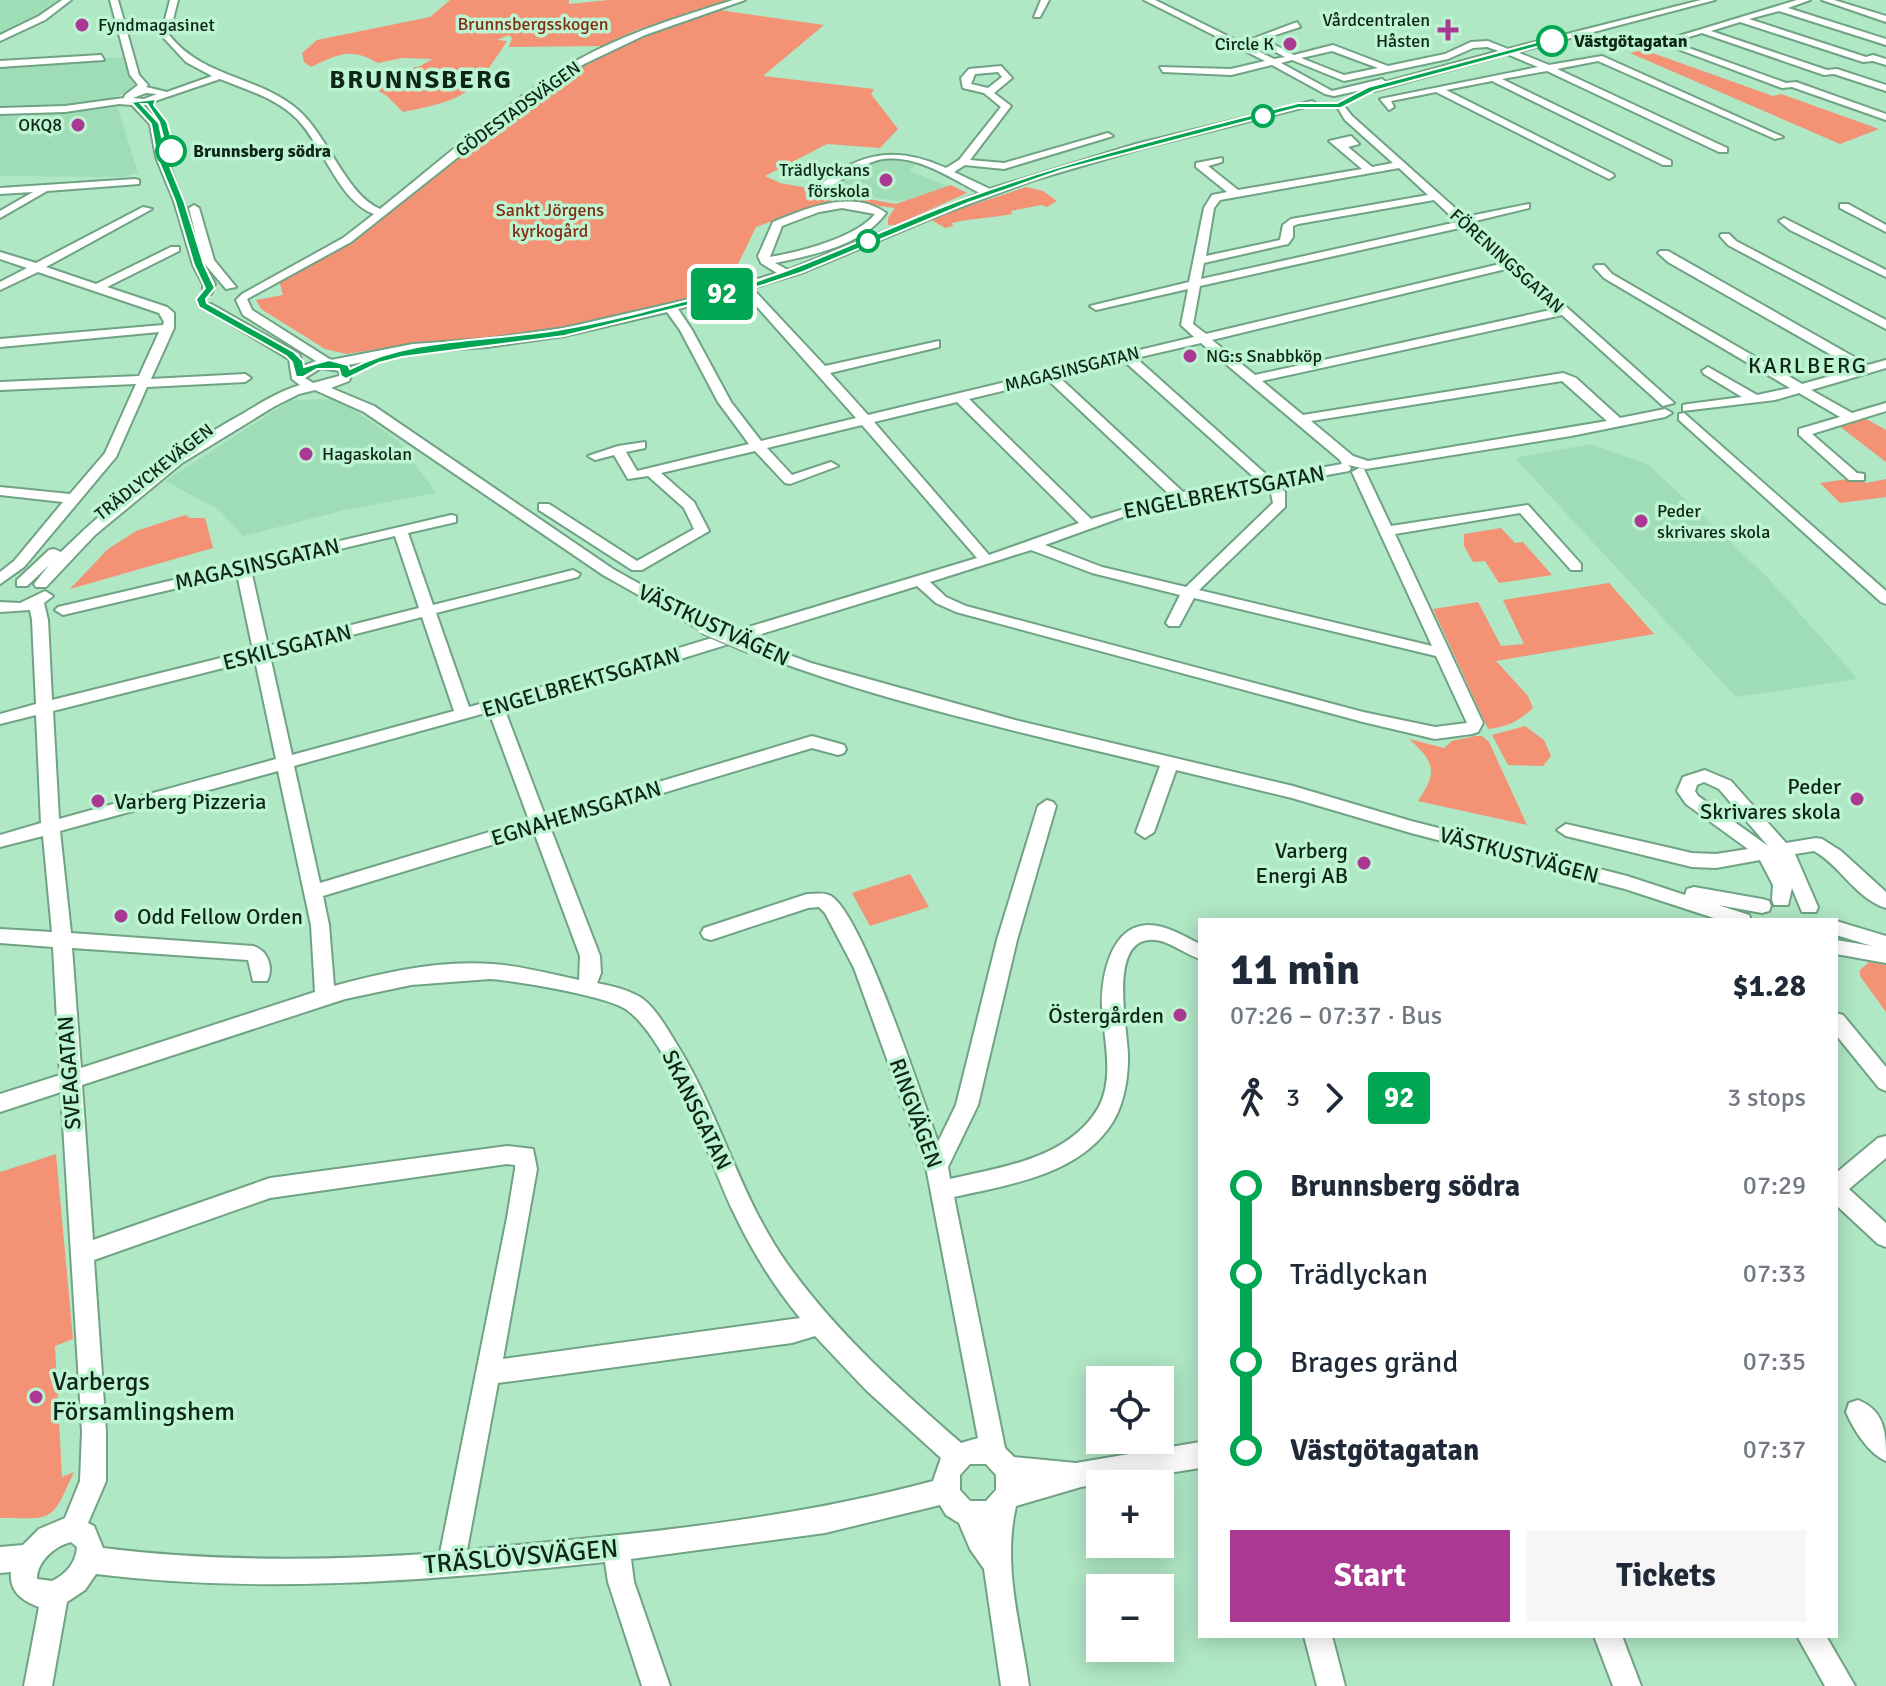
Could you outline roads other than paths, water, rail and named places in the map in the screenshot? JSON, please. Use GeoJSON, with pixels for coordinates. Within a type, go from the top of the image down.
{"type":"FeatureCollection","features":[{"type":"Feature","properties":{"kind":"street"},"geometry":{"type":"LineString","coordinates":[[0,38],[42,18],[67,0]]}},
{"type":"Feature","properties":{"kind":"street"},"geometry":{"type":"LineString","coordinates":[[114,0],[135,75],[143,85],[134,97]]}},
{"type":"Feature","properties":{"kind":"street"},"geometry":{"type":"LineString","coordinates":[[123,0],[144,76],[157,95]]}},
{"type":"Feature","properties":{"kind":"street"},"geometry":{"type":"LineString","coordinates":[[174,0],[165,35],[173,49],[189,62],[261,92],[296,113],[319,139],[363,206],[383,213]]}},
{"type":"Feature","properties":{"kind":"street","name":"GÖDESTADSVÄGEN"},"geometry":{"type":"LineString","coordinates":[[244,298],[273,278],[333,248],[383,213],[491,126],[581,62],[642,33],[741,0]]}},
{"type":"Feature","properties":{"kind":"street"},"geometry":{"type":"LineString","coordinates":[[1037,15],[1045,0]]}},
{"type":"Feature","properties":{"kind":"street"},"geometry":{"type":"LineString","coordinates":[[1151,1],[1166,0]]}},
{"type":"Feature","properties":{"kind":"street"},"geometry":{"type":"LineString","coordinates":[[1669,0],[1700,11]]}},
{"type":"Feature","properties":{"kind":"street"},"geometry":{"type":"LineString","coordinates":[[157,95],[150,105],[163,122],[176,166],[199,223],[205,257],[216,276],[232,287],[244,290],[247,312],[333,364],[413,348],[564,332],[670,308],[786,274],[987,192],[1097,157],[1222,125],[1324,104],[1452,66],[1711,0]]}},
{"type":"Feature","properties":{"kind":"street"},"geometry":{"type":"LineString","coordinates":[[1806,0],[1663,42],[1785,86],[1793,84],[1886,117]]}},
{"type":"Feature","properties":{"kind":"street"},"geometry":{"type":"LineString","coordinates":[[1826,0],[1886,19]]}},
{"type":"Feature","properties":{"kind":"street"},"geometry":{"type":"LineString","coordinates":[[1151,1],[1331,92],[1452,66]]}},
{"type":"Feature","properties":{"kind":"street"},"geometry":{"type":"LineString","coordinates":[[1779,8],[1886,42]]}},
{"type":"Feature","properties":{"kind":"street"},"geometry":{"type":"LineString","coordinates":[[1713,15],[1866,60],[1873,58],[1886,62]]}},
{"type":"Feature","properties":{"kind":"street"},"geometry":{"type":"LineString","coordinates":[[1297,25],[1256,37],[1292,58],[1341,78],[1448,56],[1477,44],[1488,44],[1546,67],[1723,150]]}},
{"type":"Feature","properties":{"kind":"street"},"geometry":{"type":"LineString","coordinates":[[1700,30],[1827,73],[1834,71],[1886,88]]}},
{"type":"Feature","properties":{"kind":"street"},"geometry":{"type":"LineString","coordinates":[[1163,69],[1227,72],[1336,48],[1388,69]]}},
{"type":"Feature","properties":{"kind":"street"},"geometry":{"type":"LineString","coordinates":[[0,64],[101,58]]}},
{"type":"Feature","properties":{"kind":"street"},"geometry":{"type":"LineString","coordinates":[[1389,107],[1385,99],[1599,58],[1778,137]]}},
{"type":"Feature","properties":{"kind":"street"},"geometry":{"type":"LineString","coordinates":[[0,109],[65,109],[157,95],[221,76]]}},
{"type":"Feature","properties":{"kind":"street","name":"FÖRENINGSGATAN"},"geometry":{"type":"LineString","coordinates":[[1297,76],[1324,104],[1348,118],[1512,264],[1666,408],[1686,413],[1883,592]]}},
{"type":"Feature","properties":{"kind":"street"},"geometry":{"type":"LineString","coordinates":[[1492,78],[1667,163]]}},
{"type":"Feature","properties":{"kind":"street"},"geometry":{"type":"LineString","coordinates":[[1437,89],[1609,176]]}},
{"type":"Feature","properties":{"kind":"street"},"geometry":{"type":"LineString","coordinates":[[945,173],[963,162],[1006,106],[989,96],[989,91]]}},
{"type":"Feature","properties":{"kind":"street"},"geometry":{"type":"LineString","coordinates":[[1324,104],[1331,92]]}},
{"type":"Feature","properties":{"kind":"street"},"geometry":{"type":"LineString","coordinates":[[1324,104],[1331,92]]}},
{"type":"Feature","properties":{"kind":"street"},"geometry":{"type":"LineString","coordinates":[[134,97],[155,123],[161,157],[199,265],[209,284],[200,302],[295,357],[299,376]]}},
{"type":"Feature","properties":{"kind":"street"},"geometry":{"type":"LineString","coordinates":[[963,162],[1008,165],[1108,136]]}},
{"type":"Feature","properties":{"kind":"street"},"geometry":{"type":"LineString","coordinates":[[1343,145],[1370,170]]}},
{"type":"Feature","properties":{"kind":"street"},"geometry":{"type":"LineString","coordinates":[[824,186],[875,155],[905,159],[987,192]]}},
{"type":"Feature","properties":{"kind":"street"},"geometry":{"type":"LineString","coordinates":[[1217,159],[1201,163],[1234,192]]}},
{"type":"Feature","properties":{"kind":"street"},"geometry":{"type":"LineString","coordinates":[[920,581],[941,600],[961,609],[1302,701],[1435,733],[1472,728],[1475,723],[1354,466],[1187,325],[1212,200],[1234,192],[1401,165]]}},
{"type":"Feature","properties":{"kind":"street"},"geometry":{"type":"LineString","coordinates":[[0,191],[135,182]]}},
{"type":"Feature","properties":{"kind":"street"},"geometry":{"type":"LineString","coordinates":[[0,215],[44,189]]}},
{"type":"Feature","properties":{"kind":"street"},"geometry":{"type":"LineString","coordinates":[[1199,261],[1284,242],[1288,237],[1288,225],[1295,221],[1436,197]]}},
{"type":"Feature","properties":{"kind":"street"},"geometry":{"type":"LineString","coordinates":[[831,205],[856,206],[881,213],[869,227],[798,255],[765,261],[774,229],[784,221],[831,205]]}},
{"type":"Feature","properties":{"kind":"street"},"geometry":{"type":"LineString","coordinates":[[1096,306],[1525,206]]}},
{"type":"Feature","properties":{"kind":"street"},"geometry":{"type":"LineString","coordinates":[[1844,206],[1886,229]]}},
{"type":"Feature","properties":{"kind":"street"},"geometry":{"type":"LineString","coordinates":[[0,287],[147,209]]}},
{"type":"Feature","properties":{"kind":"street"},"geometry":{"type":"LineString","coordinates":[[1784,221],[1886,274]]}},
{"type":"Feature","properties":{"kind":"street"},"geometry":{"type":"LineString","coordinates":[[1725,236],[1732,243],[1886,325]]}},
{"type":"Feature","properties":{"kind":"street"},"geometry":{"type":"LineString","coordinates":[[96,288],[175,249]]}},
{"type":"Feature","properties":{"kind":"street"},"geometry":{"type":"LineString","coordinates":[[1664,253],[1867,370]]}},
{"type":"Feature","properties":{"kind":"street"},"geometry":{"type":"LineString","coordinates":[[0,255],[163,310],[168,313],[169,325],[111,454],[19,564],[0,580]]}},
{"type":"Feature","properties":{"kind":"street"},"geometry":{"type":"LineString","coordinates":[[765,261],[786,274]]}},
{"type":"Feature","properties":{"kind":"street","name":"MAGASINSGATAN"},"geometry":{"type":"LineString","coordinates":[[618,450],[633,476],[1512,264]]}},
{"type":"Feature","properties":{"kind":"street"},"geometry":{"type":"LineString","coordinates":[[1600,267],[1608,276],[1849,417]]}},
{"type":"Feature","properties":{"kind":"street","name":"GÖDESTADSVÄGEN"},"geometry":{"type":"LineString","coordinates":[[207,292],[273,278]]}},
{"type":"Feature","properties":{"kind":"street"},"geometry":{"type":"LineString","coordinates":[[749,291],[986,560]]}},
{"type":"Feature","properties":{"kind":"street"},"geometry":{"type":"LineString","coordinates":[[207,306],[225,307],[244,298]]}},
{"type":"Feature","properties":{"kind":"street"},"geometry":{"type":"LineString","coordinates":[[670,308],[680,319],[707,371],[755,447],[790,480],[831,466]]}},
{"type":"Feature","properties":{"kind":"street"},"geometry":{"type":"LineString","coordinates":[[1252,380],[1562,311]]}},
{"type":"Feature","properties":{"kind":"street"},"geometry":{"type":"LineString","coordinates":[[0,343],[169,325]]}},
{"type":"Feature","properties":{"kind":"street"},"geometry":{"type":"LineString","coordinates":[[821,371],[935,344]]}},
{"type":"Feature","properties":{"kind":"street"},"geometry":{"type":"LineString","coordinates":[[346,377],[384,358],[447,346]]}},
{"type":"Feature","properties":{"kind":"street"},"geometry":{"type":"LineString","coordinates":[[1126,356],[1278,492],[1280,504],[1189,592],[1174,623]]}},
{"type":"Feature","properties":{"kind":"street","name":"TRÄDLYCKEVÄGEN"},"geometry":{"type":"LineString","coordinates":[[0,594],[22,583],[91,520],[176,451],[227,416],[314,366],[333,364]]}},
{"type":"Feature","properties":{"kind":"street","name":"VÄSTKUSTVÄGEN"},"geometry":{"type":"LineString","coordinates":[[333,364],[346,369],[350,387],[392,414],[443,459]]}},
{"type":"Feature","properties":{"kind":"street"},"geometry":{"type":"LineString","coordinates":[[1686,413],[1801,389],[1886,364]]}},
{"type":"Feature","properties":{"kind":"street"},"geometry":{"type":"LineString","coordinates":[[1708,371],[1755,399]]}},
{"type":"Feature","properties":{"kind":"street"},"geometry":{"type":"LineString","coordinates":[[1050,375],[1180,497]]}},
{"type":"Feature","properties":{"kind":"street","name":"VÄSTKUSTVÄGEN"},"geometry":{"type":"LineString","coordinates":[[299,376],[300,384],[369,409],[608,572],[704,626],[805,667],[1168,765],[1627,883],[1760,913]]}},
{"type":"Feature","properties":{"kind":"street","name":"TRÄDLYCKEVÄGEN"},"geometry":{"type":"LineString","coordinates":[[41,584],[65,555],[189,453],[281,397],[346,377]]}},
{"type":"Feature","properties":{"kind":"street"},"geometry":{"type":"LineString","coordinates":[[1301,419],[1563,377],[1572,381],[1617,423]]}},
{"type":"Feature","properties":{"kind":"street"},"geometry":{"type":"LineString","coordinates":[[1,390],[245,378]]}},
{"type":"Feature","properties":{"kind":"street"},"geometry":{"type":"LineString","coordinates":[[960,397],[1088,524]]}},
{"type":"Feature","properties":{"kind":"street"},"geometry":{"type":"LineString","coordinates":[[1859,477],[1854,477],[1804,432],[1886,407]]}},
{"type":"Feature","properties":{"kind":"street","name":"ENGELBREKTSGATAN"},"geometry":{"type":"LineString","coordinates":[[0,841],[495,707],[920,581],[1033,546],[1088,524],[1180,497],[1617,423],[1666,408]]}},
{"type":"Feature","properties":{"kind":"street"},"geometry":{"type":"LineString","coordinates":[[595,456],[640,445]]}},
{"type":"Feature","properties":{"kind":"street"},"geometry":{"type":"LineString","coordinates":[[544,507],[637,567],[702,531],[691,507],[651,472]]}},
{"type":"Feature","properties":{"kind":"street"},"geometry":{"type":"LineString","coordinates":[[0,491],[73,499]]}},
{"type":"Feature","properties":{"kind":"street"},"geometry":{"type":"LineString","coordinates":[[1386,531],[1523,508],[1576,567]]}},
{"type":"Feature","properties":{"kind":"street","name":"MAGASINSGATAN"},"geometry":{"type":"LineString","coordinates":[[63,610],[451,519]]}},
{"type":"Feature","properties":{"kind":"street"},"geometry":{"type":"LineString","coordinates":[[400,530],[464,715]]}},
{"type":"Feature","properties":{"kind":"street"},"geometry":{"type":"LineString","coordinates":[[1033,546],[1097,570],[1430,651],[1441,651]]}},
{"type":"Feature","properties":{"kind":"street"},"geometry":{"type":"LineString","coordinates":[[243,568],[320,925],[325,996]]}},
{"type":"Feature","properties":{"kind":"street","name":"ESKILSGATAN"},"geometry":{"type":"LineString","coordinates":[[0,719],[573,574]]}},
{"type":"Feature","properties":{"kind":"street","name":"TRÄDLYCKEVÄGEN"},"geometry":{"type":"LineString","coordinates":[[22,583],[41,584]]}},
{"type":"Feature","properties":{"kind":"street","name":"TRÄDLYCKEVÄGEN"},"geometry":{"type":"LineString","coordinates":[[37,609],[46,592],[41,584]]}},
{"type":"Feature","properties":{"kind":"street"},"geometry":{"type":"LineString","coordinates":[[0,607],[37,609]]}},
{"type":"Feature","properties":{"kind":"street","name":"SVEAGATAN"},"geometry":{"type":"LineString","coordinates":[[37,609],[51,828],[62,939],[95,1458],[93,1481],[73,1529]]}},
{"type":"Feature","properties":{"kind":"street"},"geometry":{"type":"LineString","coordinates":[[495,707],[590,956],[591,973],[585,989]]}},
{"type":"Feature","properties":{"kind":"street","name":"EGNAHEMSGATAN"},"geometry":{"type":"LineString","coordinates":[[313,892],[812,742],[838,749]]}},
{"type":"Feature","properties":{"kind":"street"},"geometry":{"type":"LineString","coordinates":[[1145,832],[1168,765]]}},
{"type":"Feature","properties":{"kind":"street"},"geometry":{"type":"LineString","coordinates":[[1760,913],[1781,900],[1784,893],[1782,874],[1771,850],[1725,785],[1705,776],[1689,781],[1686,791],[1692,800],[1771,850],[1794,866],[1809,907]]}},
{"type":"Feature","properties":{"kind":"street"},"geometry":{"type":"LineString","coordinates":[[937,1167],[967,1105],[1007,940],[1047,806]]}},
{"type":"Feature","properties":{"kind":"street"},"geometry":{"type":"LineString","coordinates":[[1566,830],[1692,860],[1716,861],[1816,844],[1830,849],[1860,885],[1886,901]]}},
{"type":"Feature","properties":{"kind":"street","name":"VÄSTKUSTVÄGEN"},"geometry":{"type":"LineString","coordinates":[[1627,883],[1736,918]]}},
{"type":"Feature","properties":{"kind":"street","name":"RINGVÄGEN"},"geometry":{"type":"LineString","coordinates":[[711,933],[807,901],[823,900],[832,908],[864,968],[937,1167],[1000,1462]]}},
{"type":"Feature","properties":{"kind":"street"},"geometry":{"type":"LineString","coordinates":[[1781,900],[1809,907],[1823,918]]}},
{"type":"Feature","properties":{"kind":"street"},"geometry":{"type":"LineString","coordinates":[[1838,929],[1886,943]]}},
{"type":"Feature","properties":{"kind":"street"},"geometry":{"type":"LineString","coordinates":[[943,1190],[1027,1170],[1071,1151],[1102,1121],[1111,1101],[1118,1052],[1112,1005],[1117,967],[1128,942],[1142,933],[1158,934],[1198,951]]}},
{"type":"Feature","properties":{"kind":"street"},"geometry":{"type":"LineString","coordinates":[[0,936],[253,953],[259,960],[260,976]]}},
{"type":"Feature","properties":{"kind":"street"},"geometry":{"type":"LineString","coordinates":[[1838,947],[1886,956]]}},
{"type":"Feature","properties":{"kind":"street","name":"SKANSGATAN"},"geometry":{"type":"LineString","coordinates":[[0,1103],[325,996],[397,979],[478,971],[512,974],[629,1000],[649,1020],[693,1093],[757,1235],[789,1287],[817,1324],[903,1411],[959,1457]]}},
{"type":"Feature","properties":{"kind":"street"},"geometry":{"type":"LineString","coordinates":[[1838,1023],[1886,1082]]}},
{"type":"Feature","properties":{"kind":"street"},"geometry":{"type":"LineString","coordinates":[[1838,1186],[1886,1145]]}},
{"type":"Feature","properties":{"kind":"street"},"geometry":{"type":"LineString","coordinates":[[81,1254],[270,1188],[520,1154],[525,1156],[518,1218],[451,1565]]}},
{"type":"Feature","properties":{"kind":"street"},"geometry":{"type":"LineString","coordinates":[[1838,1190],[1886,1237]]}},
{"type":"Feature","properties":{"kind":"street"},"geometry":{"type":"LineString","coordinates":[[488,1373],[792,1332],[817,1324]]}},
{"type":"Feature","properties":{"kind":"street"},"geometry":{"type":"LineString","coordinates":[[1858,1412],[1886,1448]]}},
{"type":"Feature","properties":{"kind":"street"},"geometry":{"type":"LineString","coordinates":[[1081,1474],[1000,1462],[979,1451],[959,1457],[948,1472],[947,1490],[957,1507],[968,1513],[989,1514],[1005,1500],[1081,1474],[1198,1455]]}},
{"type":"Feature","properties":{"kind":"street"},"geometry":{"type":"LineString","coordinates":[[1000,1462],[1011,1483],[998,1521],[996,1563],[1015,1686]]}},
{"type":"Feature","properties":{"kind":"street","name":"TRÄSLÖVSVÄGEN"},"geometry":{"type":"LineString","coordinates":[[90,1560],[216,1570],[306,1571],[451,1565],[616,1548],[824,1520],[947,1490]]}},
{"type":"Feature","properties":{"kind":"street"},"geometry":{"type":"LineString","coordinates":[[968,1513],[979,1540],[996,1563]]}},
{"type":"Feature","properties":{"kind":"street"},"geometry":{"type":"LineString","coordinates":[[73,1529],[87,1536],[91,1542],[90,1560],[72,1584],[55,1593],[46,1595],[30,1590],[24,1576],[28,1558],[35,1548],[53,1533],[73,1529]]}},
{"type":"Feature","properties":{"kind":"street"},"geometry":{"type":"LineString","coordinates":[[616,1548],[621,1582],[656,1686]]}},
{"type":"Feature","properties":{"kind":"street"},"geometry":{"type":"LineString","coordinates":[[0,1560],[28,1558]]}},
{"type":"Feature","properties":{"kind":"street"},"geometry":{"type":"LineString","coordinates":[[38,1686],[55,1593]]}},
{"type":"Feature","properties":{"kind":"street"},"geometry":{"type":"LineString","coordinates":[[1319,1638],[1331,1686]]}},
{"type":"Feature","properties":{"kind":"street"},"geometry":{"type":"LineString","coordinates":[[1609,1638],[1627,1686]]}},
{"type":"Feature","properties":{"kind":"street"},"geometry":{"type":"LineString","coordinates":[[1812,1638],[1841,1686]]}},
{"type":"Feature","properties":{"kind":"place","name":"Fyndmagasinet"},"geometry":{"type":"Point","coordinates":[82,25]}},
{"type":"Feature","properties":{"kind":"place","name":"Vårdcentralen Håsten"},"geometry":{"type":"Point","coordinates":[1448,30]}},
{"type":"Feature","properties":{"kind":"place","name":"Västgötagatan"},"geometry":{"type":"Point","coordinates":[1552,41]}},
{"type":"Feature","properties":{"kind":"place","name":"Circle K"},"geometry":{"type":"Point","coordinates":[1290,44]}},
{"type":"Feature","properties":{"kind":"place","name":"OKQ8"},"geometry":{"type":"Point","coordinates":[78,125]}},
{"type":"Feature","properties":{"kind":"place","name":"Brunnsberg södra"},"geometry":{"type":"Point","coordinates":[171,151]}},
{"type":"Feature","properties":{"kind":"place","name":"Trädlyckans förskola"},"geometry":{"type":"Point","coordinates":[886,180]}},
{"type":"Feature","properties":{"kind":"place","name":"NG:s Snabbköp"},"geometry":{"type":"Point","coordinates":[1190,356]}},
{"type":"Feature","properties":{"kind":"place","name":"Hagaskolan"},"geometry":{"type":"Point","coordinates":[306,454]}},
{"type":"Feature","properties":{"kind":"place","name":"Peder skrivares skola"},"geometry":{"type":"Point","coordinates":[1641,521]}},
{"type":"Feature","properties":{"kind":"place","name":"Peder Skrivares skola"},"geometry":{"type":"Point","coordinates":[1857,799]}},
{"type":"Feature","properties":{"kind":"place","name":"Varberg Pizzeria"},"geometry":{"type":"Point","coordinates":[98,801]}},
{"type":"Feature","properties":{"kind":"place","name":"Varberg Energi AB"},"geometry":{"type":"Point","coordinates":[1364,863]}},
{"type":"Feature","properties":{"kind":"place","name":"Odd Fellow Orden"},"geometry":{"type":"Point","coordinates":[121,916]}},
{"type":"Feature","properties":{"kind":"place","name":"Östergården"},"geometry":{"type":"Point","coordinates":[1180,1015]}},
{"type":"Feature","properties":{"kind":"place","name":"Varbergs Församlingshem"},"geometry":{"type":"Point","coordinates":[36,1397]}},
{"type":"Feature","properties":{"kind":"district","name":"BRUNNSBERG"},"geometry":{"type":"Point","coordinates":[421,80]}},
{"type":"Feature","properties":{"kind":"district","name":"KARLBERG"},"geometry":{"type":"Point","coordinates":[1808,365]}},
{"type":"Feature","properties":{"kind":"park label","name":"Brunnsbergsskogen"},"geometry":{"type":"Point","coordinates":[533,24]}},
{"type":"Feature","properties":{"kind":"park label","name":"Sankt Jörgens kyrkogård"},"geometry":{"type":"Point","coordinates":[550,220]}}]}
